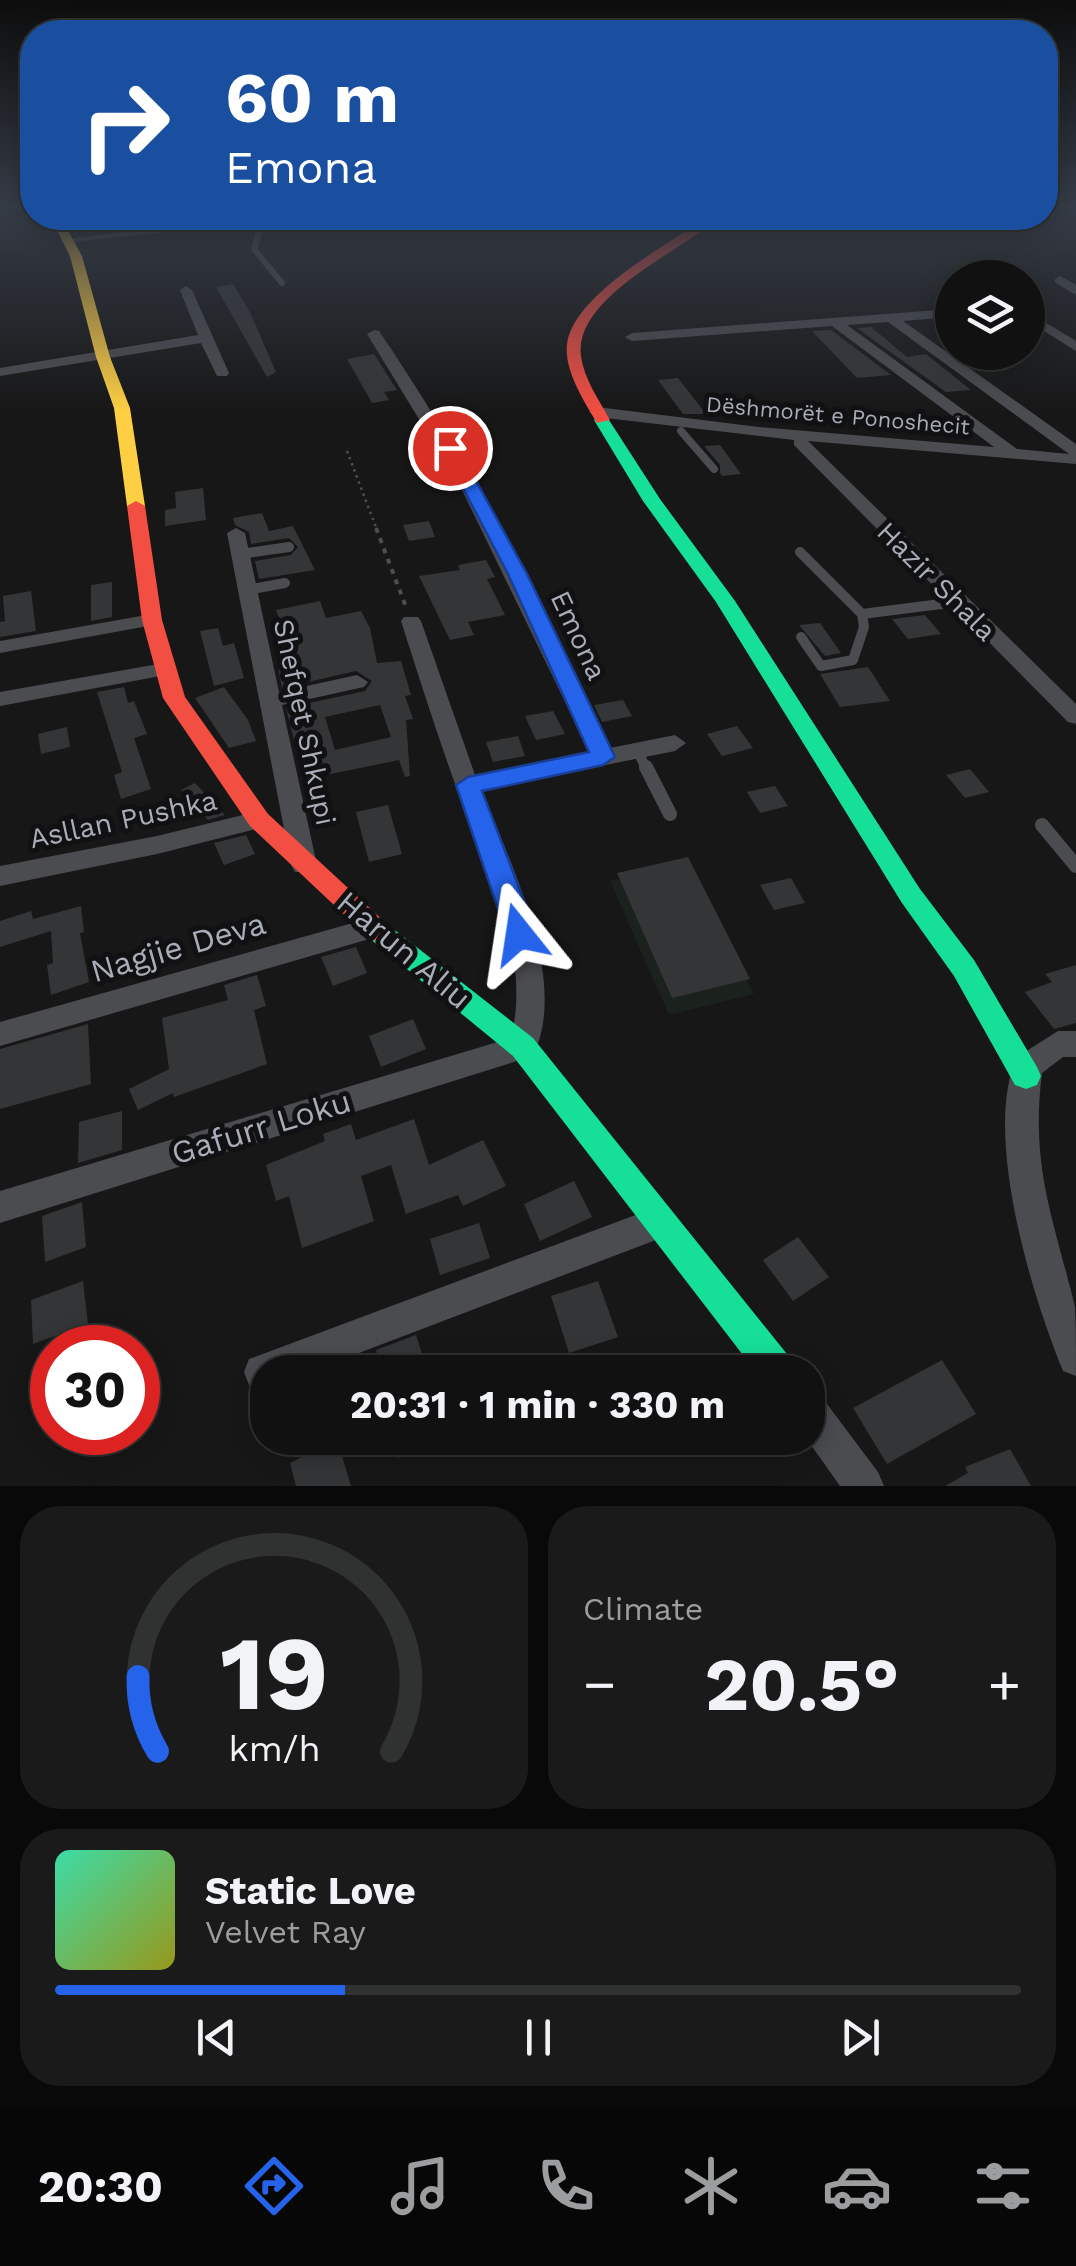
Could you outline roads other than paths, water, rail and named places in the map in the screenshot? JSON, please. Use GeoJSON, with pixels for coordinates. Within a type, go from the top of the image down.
{"type":"FeatureCollection","features":[{"type":"Feature","properties":{"kind":"street","name":"Harun Aliu"},"geometry":{"type":"LineString","coordinates":[[79,273],[102,355],[122,408],[152,620],[164,669],[174,698],[191,726],[259,820],[304,865],[374,928],[523,1048],[764,1355]]}},
{"type":"Feature","properties":{"kind":"street"},"geometry":{"type":"LineString","coordinates":[[633,273],[616,284],[572,340],[574,362],[601,419],[652,501],[725,601],[910,896],[964,968],[1026,1076]]}},
{"type":"Feature","properties":{"kind":"street"},"geometry":{"type":"LineString","coordinates":[[1060,280],[1076,290]]}},
{"type":"Feature","properties":{"kind":"street"},"geometry":{"type":"LineString","coordinates":[[186,290],[222,374]]}},
{"type":"Feature","properties":{"kind":"street"},"geometry":{"type":"LineString","coordinates":[[632,337],[935,314]]}},
{"type":"Feature","properties":{"kind":"street"},"geometry":{"type":"LineString","coordinates":[[891,318],[1076,455]]}},
{"type":"Feature","properties":{"kind":"street"},"geometry":{"type":"LineString","coordinates":[[836,323],[1015,457]]}},
{"type":"Feature","properties":{"kind":"street"},"geometry":{"type":"LineString","coordinates":[[1045,327],[1076,348]]}},
{"type":"Feature","properties":{"kind":"street","name":"Emona"},"geometry":{"type":"LineString","coordinates":[[374,334],[450,448],[482,506],[603,757]]}},
{"type":"Feature","properties":{"kind":"street"},"geometry":{"type":"LineString","coordinates":[[0,372],[206,338]]}},
{"type":"Feature","properties":{"kind":"street","name":"Dëshmorët e Ponoshecit"},"geometry":{"type":"LineString","coordinates":[[601,419],[800,442],[1015,457],[1076,455]]}},
{"type":"Feature","properties":{"kind":"street","name":"Dëshmorët e Ponoshecit"},"geometry":{"type":"LineString","coordinates":[[601,419],[1015,457],[1076,467]]}},
{"type":"Feature","properties":{"kind":"street","name":"Hazir Shala"},"geometry":{"type":"LineString","coordinates":[[800,442],[1076,716]]}},
{"type":"Feature","properties":{"kind":"street","name":"Shefqet Shkupi"},"geometry":{"type":"LineString","coordinates":[[238,543],[304,865]]}},
{"type":"Feature","properties":{"kind":"street"},"geometry":{"type":"LineString","coordinates":[[0,647],[152,620]]}},
{"type":"Feature","properties":{"kind":"street"},"geometry":{"type":"LineString","coordinates":[[411,621],[513,906],[532,1018],[523,1048]]}},
{"type":"Feature","properties":{"kind":"street"},"geometry":{"type":"LineString","coordinates":[[0,699],[164,669]]}},
{"type":"Feature","properties":{"kind":"street"},"geometry":{"type":"LineString","coordinates":[[270,701],[357,682]]}},
{"type":"Feature","properties":{"kind":"street"},"geometry":{"type":"LineString","coordinates":[[468,785],[675,743]]}},
{"type":"Feature","properties":{"kind":"street","name":"Asllan Pushka"},"geometry":{"type":"LineString","coordinates":[[0,876],[157,846],[259,820]]}},
{"type":"Feature","properties":{"kind":"street","name":"Nagjie Deva"},"geometry":{"type":"LineString","coordinates":[[0,1034],[374,928]]}},
{"type":"Feature","properties":{"kind":"street"},"geometry":{"type":"LineString","coordinates":[[1076,1044],[1058,1044],[1028,1066],[1021,1138],[1036,1224],[1076,1358]]}},
{"type":"Feature","properties":{"kind":"street","name":"Gafurr Loku"},"geometry":{"type":"LineString","coordinates":[[0,1207],[523,1048]]}},
{"type":"Feature","properties":{"kind":"street"},"geometry":{"type":"LineString","coordinates":[[307,1355],[657,1223]]}},
{"type":"Feature","properties":{"kind":"street"},"geometry":{"type":"LineString","coordinates":[[825,1432],[864,1486]]}},
{"type":"Feature","properties":{"kind":"lane"},"geometry":{"type":"LineString","coordinates":[[274,273],[282,284]]}},
{"type":"Feature","properties":{"kind":"lane"},"geometry":{"type":"LineString","coordinates":[[681,431],[714,470]]}},
{"type":"Feature","properties":{"kind":"lane","name":"Shefqet Shkupi"},"geometry":{"type":"LineString","coordinates":[[238,543],[290,546]]}},
{"type":"Feature","properties":{"kind":"lane"},"geometry":{"type":"LineString","coordinates":[[800,552],[862,614],[864,627],[854,660],[821,666],[801,637]]}},
{"type":"Feature","properties":{"kind":"lane","name":"Shefqet Shkupi"},"geometry":{"type":"LineString","coordinates":[[246,590],[285,583]]}},
{"type":"Feature","properties":{"kind":"lane"},"geometry":{"type":"LineString","coordinates":[[862,614],[957,602]]}},
{"type":"Feature","properties":{"kind":"lane"},"geometry":{"type":"LineString","coordinates":[[638,750],[670,814]]}},
{"type":"Feature","properties":{"kind":"lane"},"geometry":{"type":"LineString","coordinates":[[1042,826],[1076,866]]}}]}
